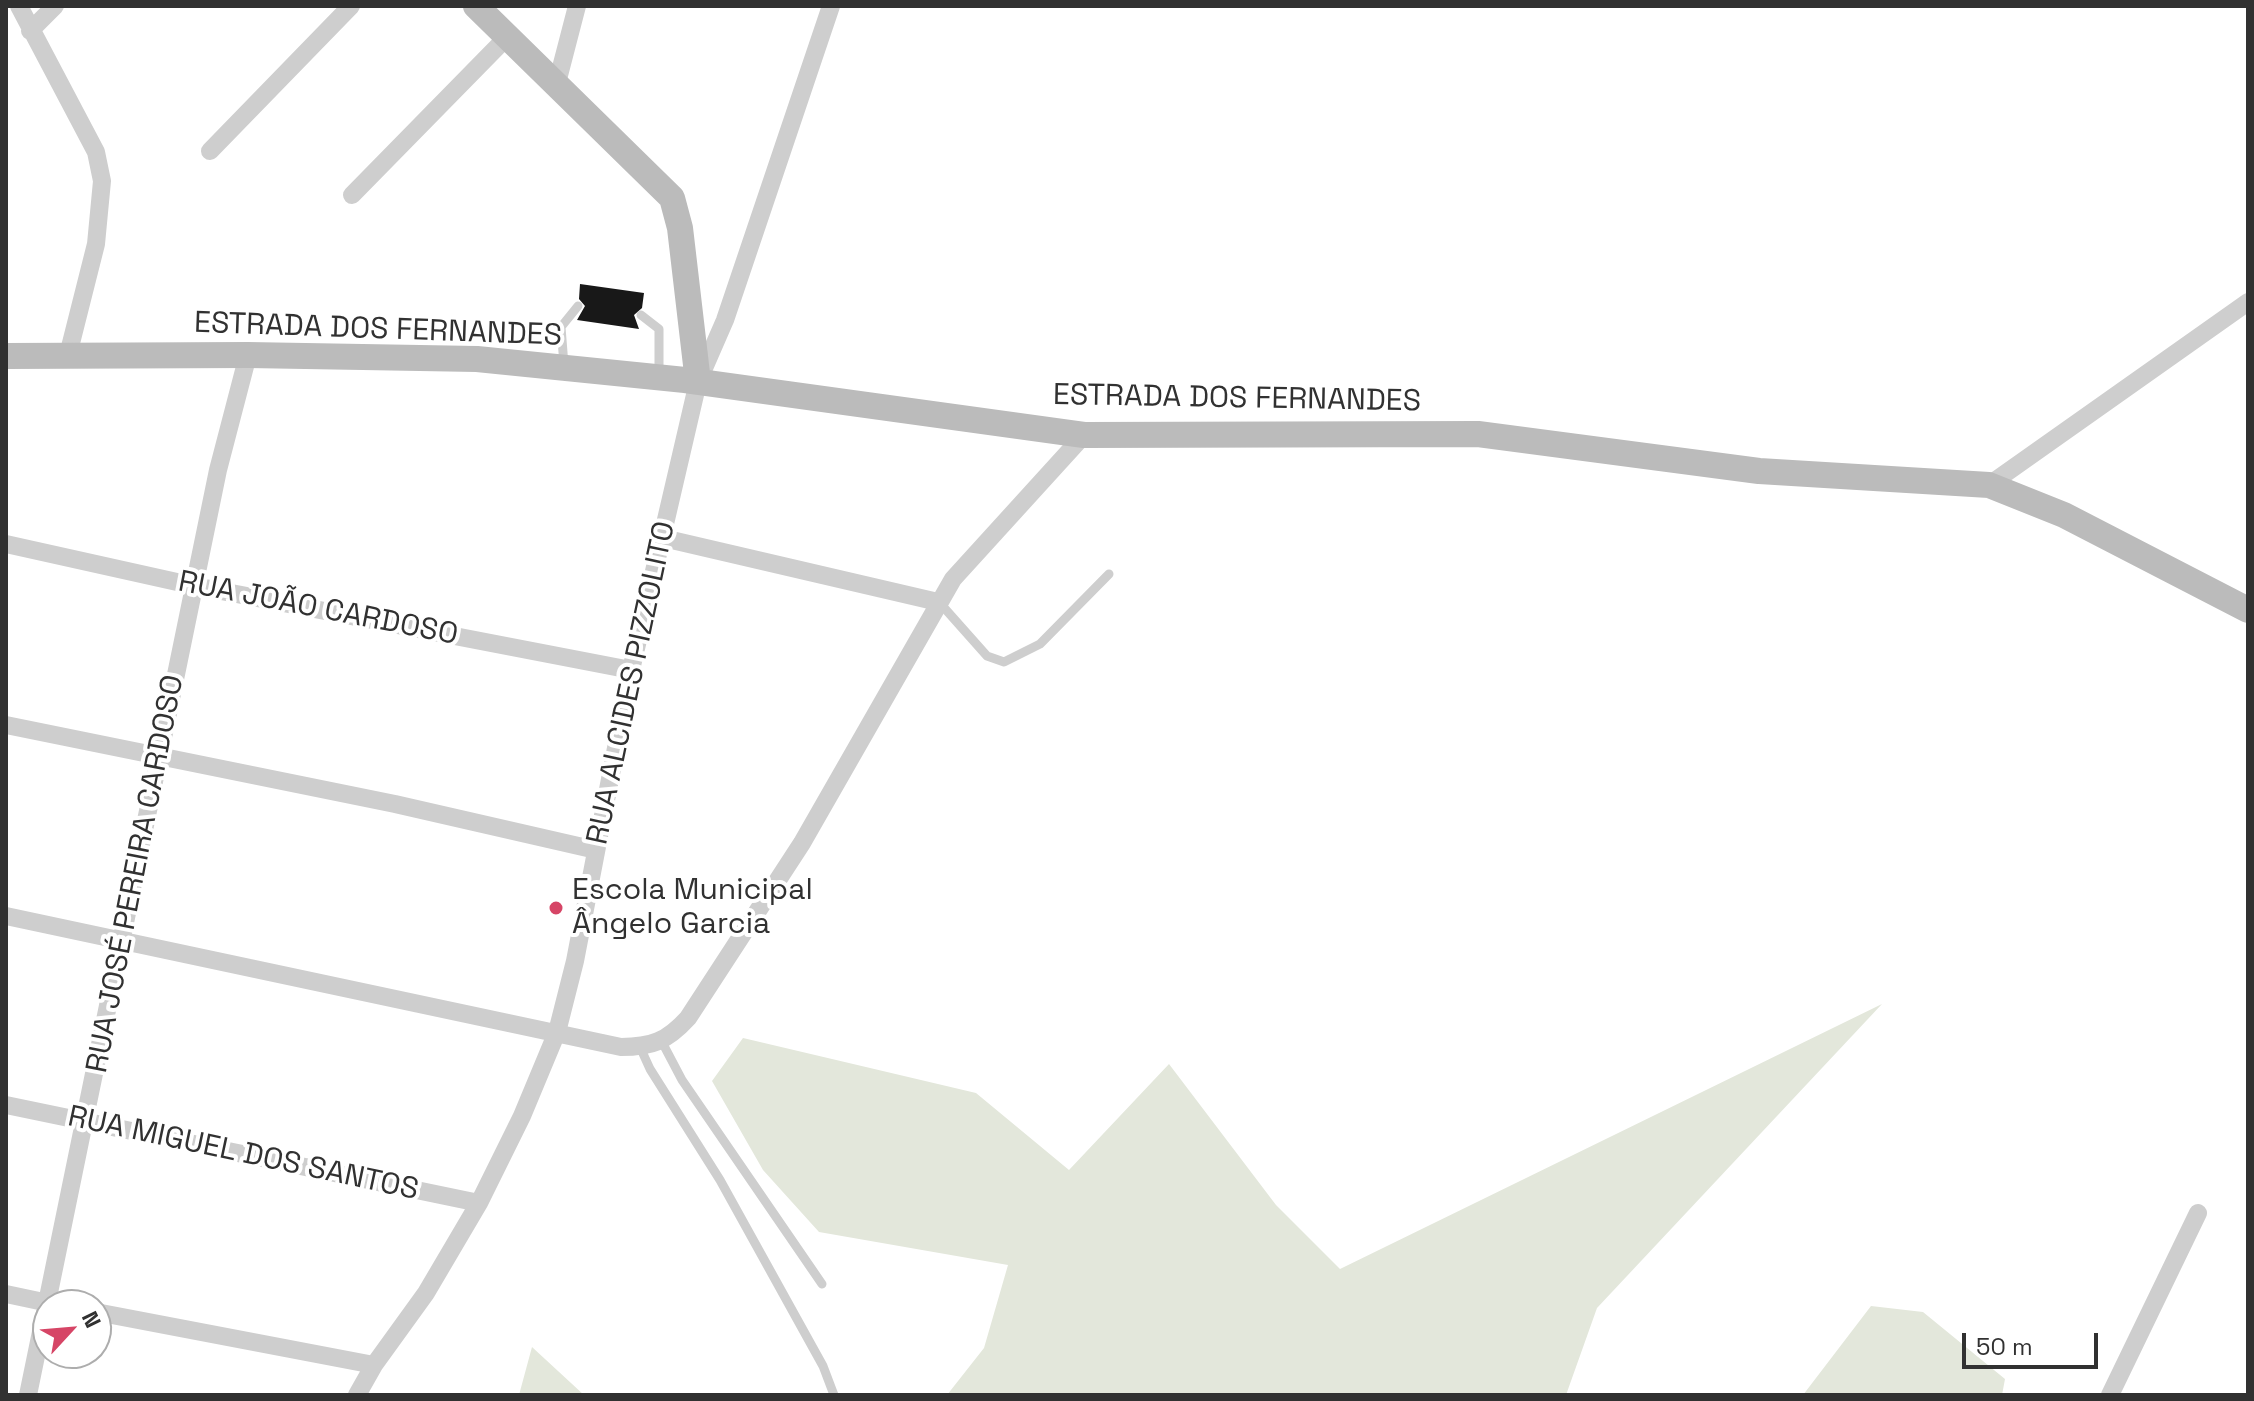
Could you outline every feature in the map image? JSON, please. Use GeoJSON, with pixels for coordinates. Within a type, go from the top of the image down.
{"type":"FeatureCollection","features":[{"type":"Feature","properties":{"kind":"main road"},"geometry":{"type":"LineString","coordinates":[[476,6],[672,198],[680,228],[698,382]]}},
{"type":"Feature","properties":{"kind":"main road","name":"ESTRADA DOS FERNANDES"},"geometry":{"type":"LineString","coordinates":[[6,356],[248,355],[477,359],[659,377],[1084,435],[1478,434],[1759,471],[1989,485],[2064,515],[2248,610]]}},
{"type":"Feature","properties":{"kind":"street"},"geometry":{"type":"LineString","coordinates":[[19,6],[96,152],[102,181],[96,244],[68,355]]}},
{"type":"Feature","properties":{"kind":"street"},"geometry":{"type":"LineString","coordinates":[[30,31],[55,6]]}},
{"type":"Feature","properties":{"kind":"street"},"geometry":{"type":"LineString","coordinates":[[210,151],[351,6]]}},
{"type":"Feature","properties":{"kind":"street"},"geometry":{"type":"LineString","coordinates":[[557,83],[577,6]]}},
{"type":"Feature","properties":{"kind":"street","name":"RUA ALCIDES PIZZOLITO"},"geometry":{"type":"LineString","coordinates":[[357,1395],[374,1365],[426,1293],[479,1203],[522,1116],[557,1032],[631,670],[698,382],[725,320],[831,6]]}},
{"type":"Feature","properties":{"kind":"street"},"geometry":{"type":"LineString","coordinates":[[352,195],[507,37]]}},
{"type":"Feature","properties":{"kind":"street"},"geometry":{"type":"LineString","coordinates":[[1989,485],[2248,302]]}},
{"type":"Feature","properties":{"kind":"street","name":"RUA JOSÉ PEREIRA CARDOSO"},"geometry":{"type":"LineString","coordinates":[[56,1289],[159,755],[248,355]]}},
{"type":"Feature","properties":{"kind":"street"},"geometry":{"type":"LineString","coordinates":[[6,916],[621,1047],[662,1042],[688,1018],[802,843],[953,579],[1084,435]]}},
{"type":"Feature","properties":{"kind":"street"},"geometry":{"type":"LineString","coordinates":[[663,538],[938,602]]}},
{"type":"Feature","properties":{"kind":"street","name":"RUA JOÃO CARDOSO"},"geometry":{"type":"LineString","coordinates":[[6,544],[195,586],[631,670]]}},
{"type":"Feature","properties":{"kind":"street"},"geometry":{"type":"LineString","coordinates":[[6,725],[596,850]]}},
{"type":"Feature","properties":{"kind":"street","name":"RUA MIGUEL DOS SANTOS"},"geometry":{"type":"LineString","coordinates":[[6,1105],[479,1203]]}},
{"type":"Feature","properties":{"kind":"street"},"geometry":{"type":"LineString","coordinates":[[2110,1395],[2198,1213]]}},
{"type":"Feature","properties":{"kind":"street"},"geometry":{"type":"LineString","coordinates":[[6,1294],[32,1300]]}},
{"type":"Feature","properties":{"kind":"street"},"geometry":{"type":"LineString","coordinates":[[112,1315],[374,1365]]}},
{"type":"Feature","properties":{"kind":"street","name":"RUA JOSÉ PEREIRA CARDOSO"},"geometry":{"type":"LineString","coordinates":[[28,1395],[35,1369]]}},
{"type":"Feature","properties":{"kind":"lane"},"geometry":{"type":"LineString","coordinates":[[565,367],[561,327],[578,306]]}},
{"type":"Feature","properties":{"kind":"lane"},"geometry":{"type":"LineString","coordinates":[[641,315],[659,329],[659,377]]}},
{"type":"Feature","properties":{"kind":"lane"},"geometry":{"type":"LineString","coordinates":[[938,602],[987,656],[1004,662],[1040,644],[1109,574]]}},
{"type":"Feature","properties":{"kind":"lane"},"geometry":{"type":"LineString","coordinates":[[662,1042],[682,1080],[822,1284]]}},
{"type":"Feature","properties":{"kind":"lane"},"geometry":{"type":"LineString","coordinates":[[640,1047],[650,1069],[720,1180],[823,1366],[834,1395]]}},
{"type":"Feature","properties":{"kind":"shaded area"},"geometry":{"type":"Polygon","coordinates":[[[1882,1004],[1597,1308],[1566,1395],[947,1395],[984,1348],[1008,1265],[819,1232],[763,1170],[712,1081],[743,1038],[976,1093],[1069,1170],[1169,1064],[1276,1205],[1340,1269],[1882,1004]]]}},
{"type":"Feature","properties":{"kind":"shaded area"},"geometry":{"type":"Polygon","coordinates":[[[1871,1306],[1923,1312],[2005,1379],[2002,1395],[1803,1395],[1871,1306]]]}},
{"type":"Feature","properties":{"kind":"shaded area"},"geometry":{"type":"Polygon","coordinates":[[[532,1347],[584,1395],[519,1395],[532,1347]]]}},
{"type":"Feature","properties":{"kind":"building"},"geometry":{"type":"Polygon","coordinates":[[[580,284],[644,293],[642,308],[634,315],[639,329],[577,320],[585,306],[579,299],[580,284]]]}},
{"type":"Feature","properties":{"kind":"place","name":"Escola Municipal Ângelo Garcia"},"geometry":{"type":"Point","coordinates":[556,908]}}]}
